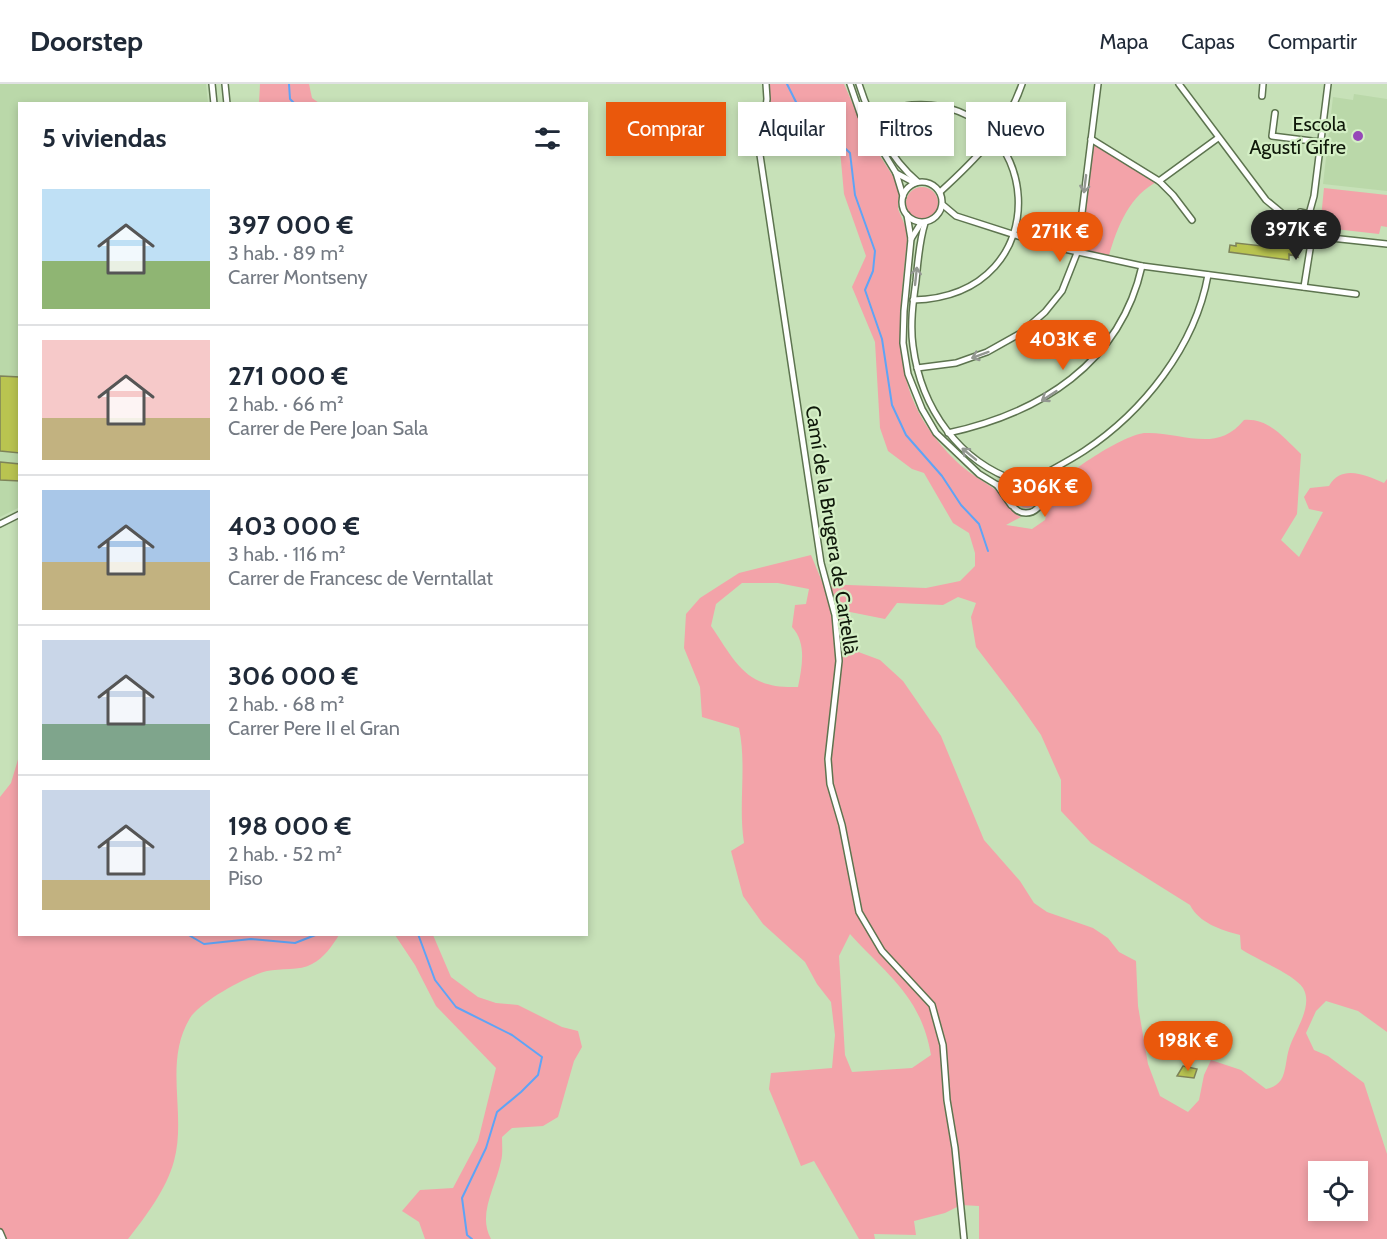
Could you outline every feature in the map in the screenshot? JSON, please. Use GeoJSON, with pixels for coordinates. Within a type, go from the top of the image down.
{"type":"FeatureCollection","features":[{"type":"Feature","properties":{"kind":"street"},"geometry":{"type":"LineString","coordinates":[[212,84],[214,102]]}},
{"type":"Feature","properties":{"kind":"street"},"geometry":{"type":"LineString","coordinates":[[225,84],[227,102]]}},
{"type":"Feature","properties":{"kind":"street","name":"Camí de la Brugera de Cartellà"},"geometry":{"type":"LineString","coordinates":[[766,84],[767,99],[760,155],[821,562],[834,615],[838,662],[828,759],[830,784],[842,825],[859,912],[882,951],[932,1005],[943,1045],[946,1100],[955,1148],[964,1239]]}},
{"type":"Feature","properties":{"kind":"street"},"geometry":{"type":"LineString","coordinates":[[850,84],[861,116],[896,173],[903,196]]}},
{"type":"Feature","properties":{"kind":"street"},"geometry":{"type":"LineString","coordinates":[[859,84],[866,102]]}},
{"type":"Feature","properties":{"kind":"street"},"geometry":{"type":"LineString","coordinates":[[1015,102],[1022,84]]}},
{"type":"Feature","properties":{"kind":"street"},"geometry":{"type":"LineString","coordinates":[[917,368],[957,363],[987,352],[1021,333],[1045,312],[1062,291],[1077,253],[1098,84]]}},
{"type":"Feature","properties":{"kind":"street"},"geometry":{"type":"LineString","coordinates":[[1179,84],[1266,200],[1283,214],[1295,220],[1297,225],[1304,228],[1313,227],[1331,238],[1387,244]]}},
{"type":"Feature","properties":{"kind":"street"},"geometry":{"type":"LineString","coordinates":[[1262,96],[1263,84]]}},
{"type":"Feature","properties":{"kind":"street"},"geometry":{"type":"LineString","coordinates":[[1304,287],[1313,227],[1309,214],[1314,196],[1328,84]]}},
{"type":"Feature","properties":{"kind":"street"},"geometry":{"type":"LineString","coordinates":[[1275,113],[1272,136],[1320,142]]}},
{"type":"Feature","properties":{"kind":"street"},"geometry":{"type":"LineString","coordinates":[[1158,181],[1218,138]]}},
{"type":"Feature","properties":{"kind":"street"},"geometry":{"type":"LineString","coordinates":[[1091,139],[1158,181],[1173,195],[1192,220]]}},
{"type":"Feature","properties":{"kind":"street"},"geometry":{"type":"LineString","coordinates":[[896,156],[916,183]]}},
{"type":"Feature","properties":{"kind":"street"},"geometry":{"type":"LineString","coordinates":[[940,192],[978,156]]}},
{"type":"Feature","properties":{"kind":"street"},"geometry":{"type":"LineString","coordinates":[[914,300],[953,296],[974,286],[991,271],[1013,235],[1019,208],[1017,178],[1008,156]]}},
{"type":"Feature","properties":{"kind":"street"},"geometry":{"type":"LineString","coordinates":[[896,173],[916,183],[930,183],[940,192],[943,204],[956,216]]}},
{"type":"Feature","properties":{"kind":"street"},"geometry":{"type":"LineString","coordinates":[[916,183],[907,188],[902,206],[911,239],[903,343],[908,374],[922,409],[936,433],[979,474],[997,485],[1018,512],[1025,514],[1037,509],[1043,496],[1041,490],[1032,481]]}},
{"type":"Feature","properties":{"kind":"street"},"geometry":{"type":"LineString","coordinates":[[935,218],[943,204]]}},
{"type":"Feature","properties":{"kind":"street"},"geometry":{"type":"LineString","coordinates":[[1295,220],[1300,212],[1309,214]]}},
{"type":"Feature","properties":{"kind":"street"},"geometry":{"type":"LineString","coordinates":[[906,215],[923,223]]}},
{"type":"Feature","properties":{"kind":"street"},"geometry":{"type":"LineString","coordinates":[[911,239],[923,223],[935,218],[956,216],[1077,253],[1142,266],[1356,294]]}},
{"type":"Feature","properties":{"kind":"street"},"geometry":{"type":"LineString","coordinates":[[923,223],[914,300],[912,344],[927,399],[948,433],[962,448],[999,475],[1019,482]]}},
{"type":"Feature","properties":{"kind":"street"},"geometry":{"type":"LineString","coordinates":[[1304,228],[1311,243]]}},
{"type":"Feature","properties":{"kind":"street"},"geometry":{"type":"LineString","coordinates":[[948,433],[1012,415],[1044,399],[1073,378],[1117,327],[1132,298],[1142,266]]}},
{"type":"Feature","properties":{"kind":"street"},"geometry":{"type":"LineString","coordinates":[[997,485],[1032,481],[1084,452],[1127,418],[1163,376],[1191,328],[1203,299],[1208,275]]}},
{"type":"Feature","properties":{"kind":"street"},"geometry":{"type":"LineString","coordinates":[[1011,505],[1009,496],[1011,489],[1019,482]]}},
{"type":"Feature","properties":{"kind":"street"},"geometry":{"type":"LineString","coordinates":[[0,524],[18,515]]}},
{"type":"Feature","properties":{"kind":"street"},"geometry":{"type":"LineString","coordinates":[[0,1232],[3,1239]]}},
{"type":"Feature","properties":{"kind":"shaded area"},"geometry":{"type":"Polygon","coordinates":[[[0,84],[206,84],[208,102],[18,102],[18,508],[0,517],[0,84]]]}},
{"type":"Feature","properties":{"kind":"shaded area"},"geometry":{"type":"Polygon","coordinates":[[[260,84],[309,84],[312,98],[318,102],[259,102],[260,84]]]}},
{"type":"Feature","properties":{"kind":"shaded area"},"geometry":{"type":"Polygon","coordinates":[[[770,84],[844,84],[858,116],[858,156],[880,156],[896,181],[899,189],[898,209],[906,228],[907,241],[900,332],[902,359],[908,385],[918,411],[934,436],[960,465],[997,491],[1012,511],[1021,517],[1006,525],[1032,529],[1045,520],[1052,493],[1058,485],[1094,456],[1124,440],[1146,433],[1211,439],[1234,430],[1244,420],[1261,422],[1276,430],[1301,454],[1297,514],[1281,540],[1299,557],[1323,512],[1309,509],[1304,497],[1310,488],[1329,486],[1334,479],[1347,473],[1362,475],[1384,483],[1387,479],[1387,1032],[1358,1011],[1326,1001],[1316,1011],[1306,1033],[1314,1050],[1328,1056],[1364,1083],[1387,1154],[1387,1239],[979,1239],[979,1206],[961,1205],[945,1213],[914,1221],[916,1235],[874,1234],[875,1239],[859,1239],[814,1161],[801,1166],[769,1089],[771,1073],[832,1068],[835,1035],[831,1002],[817,984],[805,962],[763,924],[743,896],[731,851],[744,843],[739,728],[702,717],[700,687],[684,648],[686,614],[700,598],[739,573],[811,555],[823,584],[926,588],[960,581],[975,566],[975,553],[969,533],[953,523],[924,473],[912,469],[888,451],[880,428],[875,342],[852,287],[866,256],[844,194],[841,156],[846,156],[846,102],[770,102],[770,84]],[[742,583],[716,604],[711,626],[736,663],[754,679],[780,687],[798,687],[802,648],[797,633],[792,627],[795,605],[806,604],[809,589],[778,583],[742,583]],[[958,597],[943,605],[897,603],[885,619],[850,612],[853,650],[880,660],[903,681],[941,736],[984,840],[1020,881],[1034,903],[1047,912],[1093,928],[1108,938],[1119,952],[1136,961],[1138,1006],[1148,1064],[1160,1096],[1188,1112],[1199,1100],[1204,1075],[1211,1060],[1241,1070],[1266,1089],[1276,1085],[1283,1077],[1289,1049],[1305,1011],[1306,995],[1303,988],[1284,972],[1241,949],[1240,935],[1205,921],[1190,905],[1091,843],[1061,811],[1061,780],[1041,735],[976,647],[971,617],[976,603],[958,597]],[[850,934],[839,956],[845,1055],[852,1072],[912,1068],[931,1055],[919,1017],[901,988],[850,934]]]}},
{"type":"Feature","properties":{"kind":"shaded area","name":"Escola Agustí Gifre"},"geometry":{"type":"Polygon","coordinates":[[[1354,94],[1387,99],[1387,191],[1323,184],[1333,97],[1353,100],[1354,94]]]}},
{"type":"Feature","properties":{"kind":"shaded area"},"geometry":{"type":"Polygon","coordinates":[[[1091,139],[1159,181],[1140,195],[1125,214],[1108,259],[1077,253],[1091,139]]]}},
{"type":"Feature","properties":{"kind":"shaded area"},"geometry":{"type":"Polygon","coordinates":[[[922,187],[933,192],[938,203],[933,214],[922,219],[911,214],[906,203],[911,192],[922,187]]]}},
{"type":"Feature","properties":{"kind":"shaded area"},"geometry":{"type":"Polygon","coordinates":[[[1324,188],[1387,195],[1387,227],[1381,226],[1379,234],[1326,228],[1327,218],[1321,218],[1324,188]]]}},
{"type":"Feature","properties":{"kind":"shaded area"},"geometry":{"type":"Polygon","coordinates":[[[1027,486],[1035,489],[1038,497],[1035,505],[1027,508],[1019,505],[1016,497],[1019,489],[1027,486]]]}},
{"type":"Feature","properties":{"kind":"shaded area"},"geometry":{"type":"Polygon","coordinates":[[[18,759],[18,936],[338,936],[324,955],[312,964],[302,968],[267,971],[248,978],[214,997],[190,1018],[182,1035],[176,1070],[178,1125],[174,1161],[161,1192],[128,1239],[0,1239],[0,797],[11,783],[18,759]]]}},
{"type":"Feature","properties":{"kind":"shaded area"},"geometry":{"type":"Polygon","coordinates":[[[396,936],[433,936],[451,977],[478,997],[496,1003],[518,1005],[562,1027],[578,1031],[582,1047],[574,1061],[558,1117],[543,1126],[512,1128],[502,1137],[502,1158],[487,1210],[487,1230],[491,1239],[425,1239],[419,1222],[402,1211],[420,1190],[453,1188],[478,1141],[496,1068],[436,1006],[415,965],[396,936]]]}},
{"type":"Feature","properties":{"kind":"building"},"geometry":{"type":"Polygon","coordinates":[[[1272,227],[1283,237],[1292,240],[1298,257],[1289,254],[1289,260],[1229,252],[1230,245],[1236,246],[1236,243],[1271,247],[1254,228],[1272,227]]]}},
{"type":"Feature","properties":{"kind":"building"},"geometry":{"type":"Polygon","coordinates":[[[0,376],[18,377],[18,453],[0,451],[0,376]]]}},
{"type":"Feature","properties":{"kind":"building"},"geometry":{"type":"Polygon","coordinates":[[[0,462],[18,464],[18,481],[0,480],[0,462]]]}},
{"type":"Feature","properties":{"kind":"building"},"geometry":{"type":"Polygon","coordinates":[[[1183,1066],[1197,1069],[1194,1078],[1177,1076],[1183,1066]]]}},
{"type":"Feature","properties":{"kind":"waterway"},"geometry":{"type":"LineString","coordinates":[[289,84],[290,99],[293,102]]}},
{"type":"Feature","properties":{"kind":"waterway"},"geometry":{"type":"LineString","coordinates":[[787,84],[801,112],[850,153],[855,195],[875,251],[873,271],[865,290],[882,339],[892,405],[906,435],[942,476],[961,505],[979,524],[988,551]]}},
{"type":"Feature","properties":{"kind":"waterway"},"geometry":{"type":"LineString","coordinates":[[190,936],[204,944],[251,939],[295,943],[313,936]]}},
{"type":"Feature","properties":{"kind":"waterway"},"geometry":{"type":"LineString","coordinates":[[419,936],[435,980],[456,1007],[512,1035],[542,1057],[538,1075],[497,1112],[486,1148],[462,1198],[467,1235],[472,1239]]}},
{"type":"Feature","properties":{"kind":"place","name":"Escola Agustí Gifre"},"geometry":{"type":"Point","coordinates":[1358,136]}}]}
